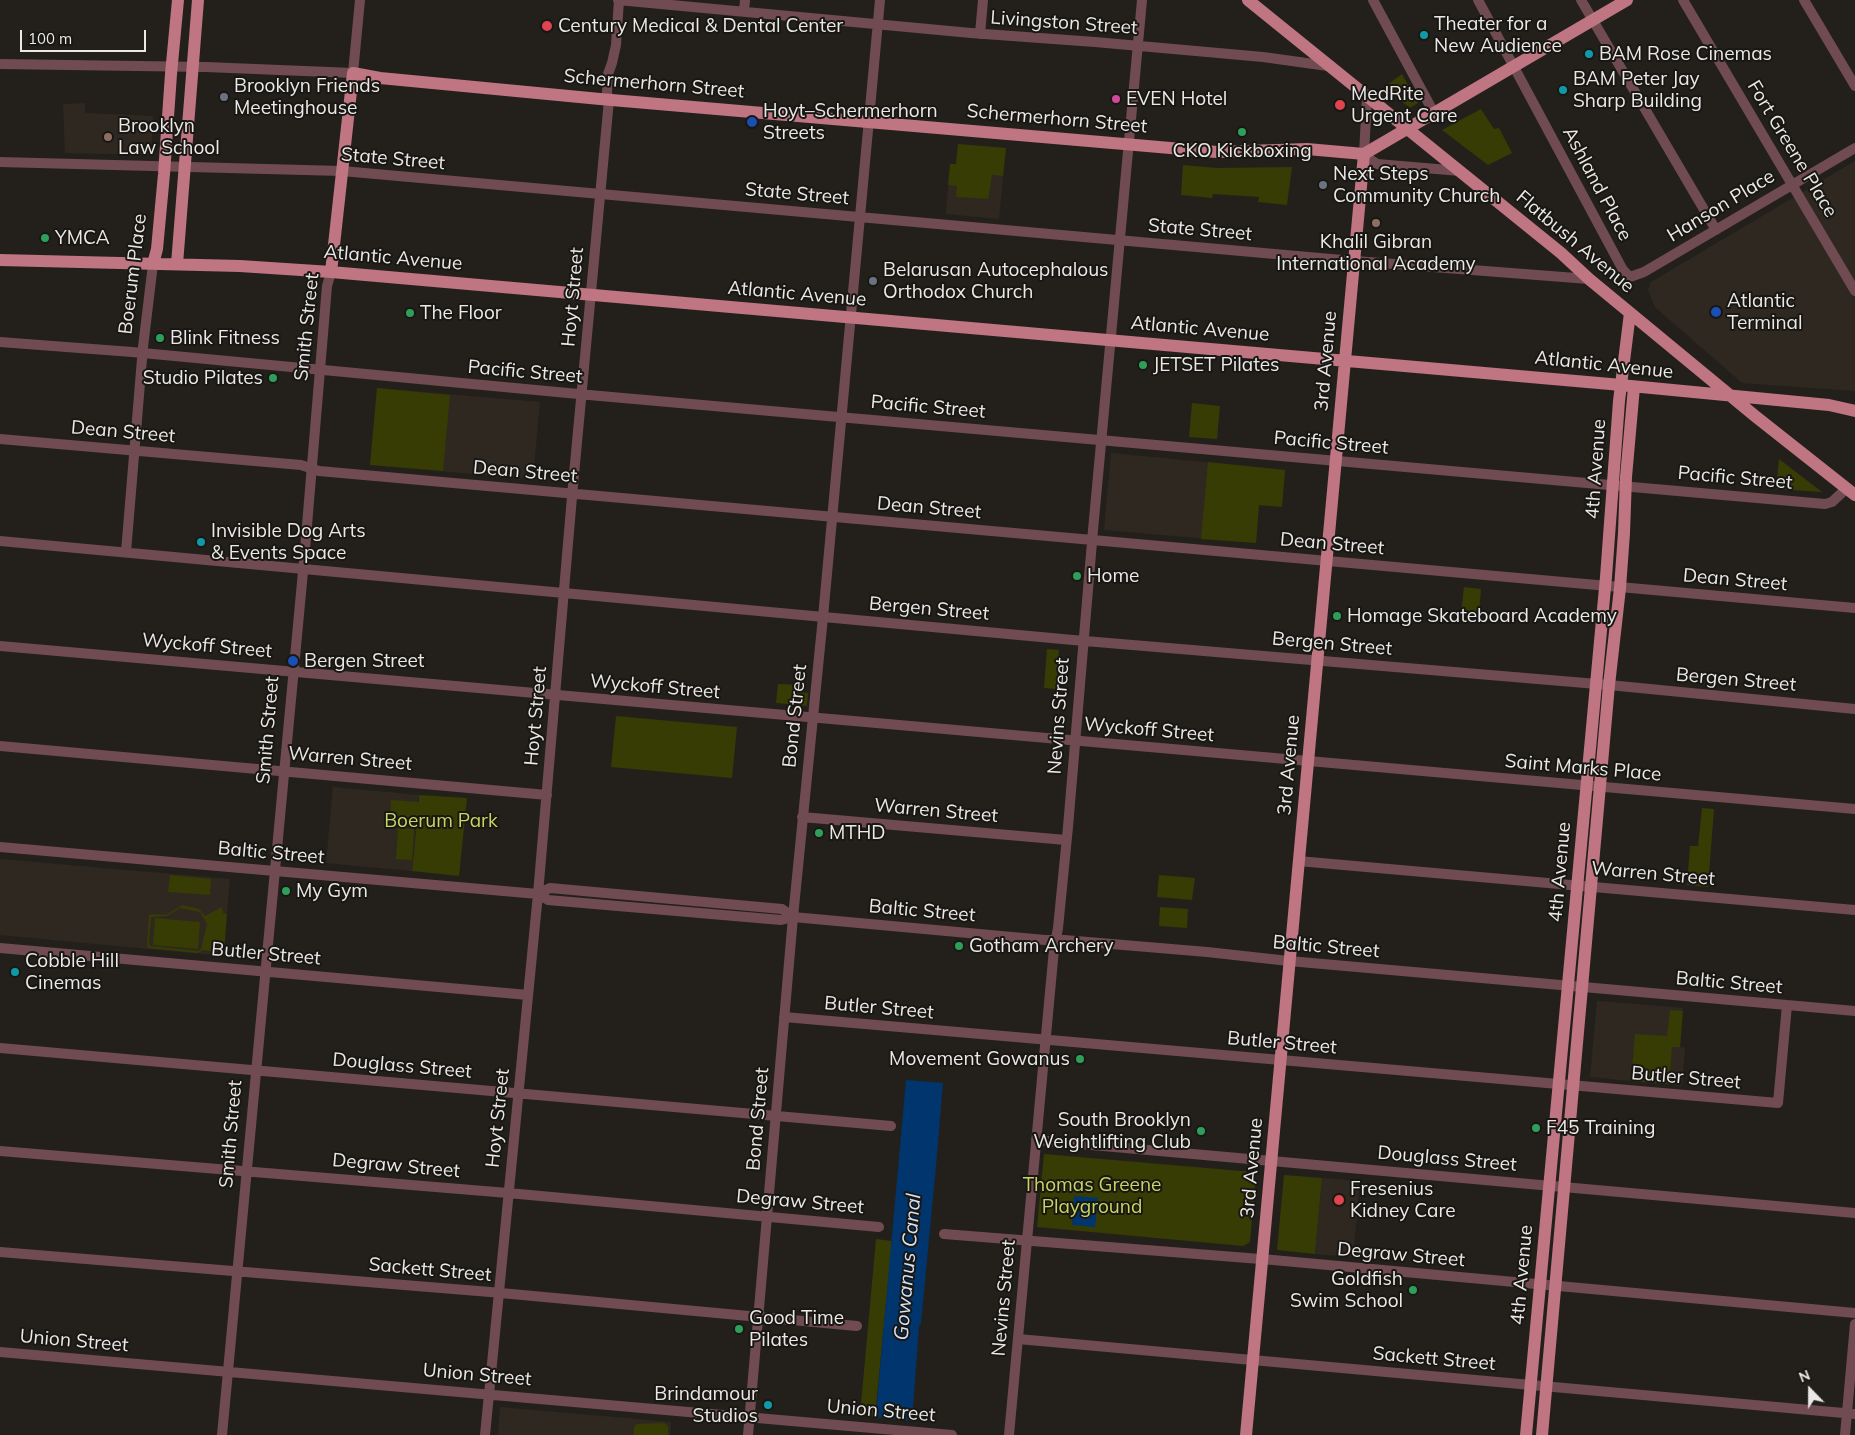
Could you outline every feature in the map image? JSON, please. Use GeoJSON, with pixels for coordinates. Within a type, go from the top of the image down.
{"type":"FeatureCollection","features":[{"type":"Feature","properties":{"kind":"main road","name":"Boerum Place"},"geometry":{"type":"LineString","coordinates":[[154,264],[165,166],[178,0]]}},
{"type":"Feature","properties":{"kind":"main road"},"geometry":{"type":"LineString","coordinates":[[177,264],[198,0]]}},
{"type":"Feature","properties":{"kind":"main road","name":"Flatbush Avenue"},"geometry":{"type":"LineString","coordinates":[[1248,0],[1561,253],[1589,279],[1731,396],[1851,491]]}},
{"type":"Feature","properties":{"kind":"main road"},"geometry":{"type":"LineString","coordinates":[[1364,154],[1627,0]]}},
{"type":"Feature","properties":{"kind":"main road","name":"Schermerhorn Street"},"geometry":{"type":"LineString","coordinates":[[353,74],[609,100],[1217,152],[1307,149],[1364,154]]}},
{"type":"Feature","properties":{"kind":"main road","name":"Smith Street"},"geometry":{"type":"LineString","coordinates":[[331,272],[353,74]]}},
{"type":"Feature","properties":{"kind":"main road","name":"3rd Avenue"},"geometry":{"type":"LineString","coordinates":[[1246,1435],[1364,154]]}},
{"type":"Feature","properties":{"kind":"main road","name":"Atlantic Avenue"},"geometry":{"type":"LineString","coordinates":[[0,260],[177,264],[331,272],[1628,386],[1828,405],[1855,411]]}},
{"type":"Feature","properties":{"kind":"main road","name":"4th Avenue"},"geometry":{"type":"LineString","coordinates":[[1542,1435],[1563,1186],[1601,787],[1608,685],[1620,588],[1620,485],[1613,476],[1628,386],[1630,312]]}},
{"type":"Feature","properties":{"kind":"main road","name":"Atlantic Avenue"},"geometry":{"type":"LineString","coordinates":[[1828,405],[1855,402]]}},
{"type":"Feature","properties":{"kind":"main road","name":"4th Avenue"},"geometry":{"type":"LineString","coordinates":[[1526,1435],[1595,685],[1620,485]]}},
{"type":"Feature","properties":{"kind":"street","name":"Smith Street"},"geometry":{"type":"LineString","coordinates":[[353,74],[360,0]]}},
{"type":"Feature","properties":{"kind":"street","name":"Livingston Street"},"geometry":{"type":"LineString","coordinates":[[619,0],[878,25],[1263,57],[1328,66]]}},
{"type":"Feature","properties":{"kind":"street","name":"Hoyt Street"},"geometry":{"type":"LineString","coordinates":[[485,1435],[547,795],[572,494],[609,100],[608,74],[616,45],[619,0]]}},
{"type":"Feature","properties":{"kind":"street"},"geometry":{"type":"LineString","coordinates":[[744,11],[745,0]]}},
{"type":"Feature","properties":{"kind":"street","name":"Bond Street"},"geometry":{"type":"LineString","coordinates":[[748,1435],[802,817],[823,617],[880,0]]}},
{"type":"Feature","properties":{"kind":"street"},"geometry":{"type":"LineString","coordinates":[[980,34],[983,0]]}},
{"type":"Feature","properties":{"kind":"street","name":"Nevins Street"},"geometry":{"type":"LineString","coordinates":[[1009,1435],[1066,840],[1142,0]]}},
{"type":"Feature","properties":{"kind":"street"},"geometry":{"type":"LineString","coordinates":[[1373,0],[1434,113]]}},
{"type":"Feature","properties":{"kind":"street","name":"Ashland Place"},"geometry":{"type":"LineString","coordinates":[[1478,0],[1623,270],[1630,277]]}},
{"type":"Feature","properties":{"kind":"street"},"geometry":{"type":"LineString","coordinates":[[1580,0],[1716,230]]}},
{"type":"Feature","properties":{"kind":"street","name":"Fort Greene Place"},"geometry":{"type":"LineString","coordinates":[[1683,0],[1855,291]]}},
{"type":"Feature","properties":{"kind":"street"},"geometry":{"type":"LineString","coordinates":[[1804,0],[1855,86]]}},
{"type":"Feature","properties":{"kind":"street","name":"Schermerhorn Street"},"geometry":{"type":"LineString","coordinates":[[0,64],[192,67],[353,74]]}},
{"type":"Feature","properties":{"kind":"street","name":"3rd Avenue"},"geometry":{"type":"LineString","coordinates":[[1364,154],[1367,98]]}},
{"type":"Feature","properties":{"kind":"street","name":"Hanson Place"},"geometry":{"type":"LineString","coordinates":[[1630,277],[1644,272],[1855,148]]}},
{"type":"Feature","properties":{"kind":"street"},"geometry":{"type":"LineString","coordinates":[[1364,154],[1377,164],[1460,171]]}},
{"type":"Feature","properties":{"kind":"street","name":"State Street"},"geometry":{"type":"LineString","coordinates":[[0,162],[342,171],[1354,261],[1589,279]]}},
{"type":"Feature","properties":{"kind":"street","name":"Boerum Place"},"geometry":{"type":"LineString","coordinates":[[126,552],[143,354],[154,264]]}},
{"type":"Feature","properties":{"kind":"street","name":"Smith Street"},"geometry":{"type":"LineString","coordinates":[[222,1435],[292,671],[303,570],[327,286],[331,272]]}},
{"type":"Feature","properties":{"kind":"street","name":"Pacific Street"},"geometry":{"type":"LineString","coordinates":[[0,342],[1825,504],[1851,491]]}},
{"type":"Feature","properties":{"kind":"street","name":"Dean Street"},"geometry":{"type":"LineString","coordinates":[[0,439],[301,465],[329,472],[1855,608]]}},
{"type":"Feature","properties":{"kind":"street","name":"Bergen Street"},"geometry":{"type":"LineString","coordinates":[[0,541],[564,594],[1083,641],[1608,685],[1855,709]]}},
{"type":"Feature","properties":{"kind":"street","name":"Wyckoff Street"},"geometry":{"type":"LineString","coordinates":[[0,646],[1308,761]]}},
{"type":"Feature","properties":{"kind":"street","name":"Warren Street"},"geometry":{"type":"LineString","coordinates":[[0,746],[547,795]]}},
{"type":"Feature","properties":{"kind":"street","name":"Saint Marks Place"},"geometry":{"type":"LineString","coordinates":[[1308,761],[1855,810]]}},
{"type":"Feature","properties":{"kind":"street","name":"Warren Street"},"geometry":{"type":"LineString","coordinates":[[802,817],[1066,840]]}},
{"type":"Feature","properties":{"kind":"street","name":"Baltic Street"},"geometry":{"type":"LineString","coordinates":[[0,847],[538,894],[548,900],[557,901],[780,920],[793,917],[1207,952],[1289,962],[1855,1011]]}},
{"type":"Feature","properties":{"kind":"street","name":"Warren Street"},"geometry":{"type":"LineString","coordinates":[[1298,861],[1855,910]]}},
{"type":"Feature","properties":{"kind":"street","name":"Butler Street"},"geometry":{"type":"LineString","coordinates":[[0,948],[528,995]]}},
{"type":"Feature","properties":{"kind":"street","name":"Butler Street"},"geometry":{"type":"LineString","coordinates":[[784,1017],[1778,1103],[1788,1006]]}},
{"type":"Feature","properties":{"kind":"street","name":"Douglass Street"},"geometry":{"type":"LineString","coordinates":[[0,1048],[891,1126]]}},
{"type":"Feature","properties":{"kind":"street","name":"Douglass Street"},"geometry":{"type":"LineString","coordinates":[[1036,1140],[1855,1213]]}},
{"type":"Feature","properties":{"kind":"street","name":"Degraw Street"},"geometry":{"type":"LineString","coordinates":[[0,1151],[508,1193],[879,1227]]}},
{"type":"Feature","properties":{"kind":"street","name":"Degraw Street"},"geometry":{"type":"LineString","coordinates":[[944,1234],[1262,1260],[1855,1313]]}},
{"type":"Feature","properties":{"kind":"street","name":"Sackett Street"},"geometry":{"type":"LineString","coordinates":[[0,1252],[498,1293],[857,1326]]}},
{"type":"Feature","properties":{"kind":"street"},"geometry":{"type":"LineString","coordinates":[[1845,1435],[1851,1413],[1855,1324]]}},
{"type":"Feature","properties":{"kind":"street","name":"Sackett Street"},"geometry":{"type":"LineString","coordinates":[[1018,1339],[1851,1413]]}},
{"type":"Feature","properties":{"kind":"street","name":"Union Street"},"geometry":{"type":"LineString","coordinates":[[0,1352],[489,1393],[952,1435]]}},
{"type":"Feature","properties":{"kind":"shaded area","name":"Brooklyn Law School"},"geometry":{"type":"Polygon","coordinates":[[[85,103],[85,113],[153,116],[151,155],[65,153],[63,104],[85,103]]]}},
{"type":"Feature","properties":{"kind":"shaded area"},"geometry":{"type":"Polygon","coordinates":[[[958,144],[1006,148],[999,219],[946,214],[950,164],[956,164],[958,144]]]}},
{"type":"Feature","properties":{"kind":"shaded area","name":"Atlantic Terminal"},"geometry":{"type":"Polygon","coordinates":[[[1855,161],[1855,391],[1742,383],[1655,307],[1648,290],[1651,282],[1855,161]]]}},
{"type":"Feature","properties":{"kind":"shaded area"},"geometry":{"type":"Polygon","coordinates":[[[377,388],[540,402],[533,479],[370,465],[377,388]]]}},
{"type":"Feature","properties":{"kind":"shaded area"},"geometry":{"type":"Polygon","coordinates":[[[1111,453],[1285,470],[1282,507],[1259,505],[1256,543],[1104,530],[1111,453]]]}},
{"type":"Feature","properties":{"kind":"shaded area"},"geometry":{"type":"Polygon","coordinates":[[[333,787],[419,795],[412,871],[326,863],[333,787]]]}},
{"type":"Feature","properties":{"kind":"shaded area"},"geometry":{"type":"Polygon","coordinates":[[[0,859],[230,879],[223,956],[0,935],[0,859]]]}},
{"type":"Feature","properties":{"kind":"shaded area"},"geometry":{"type":"Polygon","coordinates":[[[1597,1001],[1683,1008],[1680,1047],[1685,1048],[1682,1086],[1590,1077],[1597,1001]]]}},
{"type":"Feature","properties":{"kind":"shaded area","name":"Fresenius Kidney Care"},"geometry":{"type":"Polygon","coordinates":[[[1322,1178],[1360,1181],[1353,1257],[1315,1254],[1322,1178]]]}},
{"type":"Feature","properties":{"kind":"shaded area"},"geometry":{"type":"Polygon","coordinates":[[[500,1407],[671,1422],[670,1435],[498,1435],[500,1407]]]}},
{"type":"Feature","properties":{"kind":"green space"},"geometry":{"type":"Polygon","coordinates":[[[1402,74],[1418,103],[1410,108],[1384,87],[1402,74]]]}},
{"type":"Feature","properties":{"kind":"green space"},"geometry":{"type":"Polygon","coordinates":[[[1481,109],[1494,129],[1499,128],[1512,153],[1488,165],[1442,130],[1481,109]]]}},
{"type":"Feature","properties":{"kind":"green space"},"geometry":{"type":"Polygon","coordinates":[[[958,144],[1006,148],[1003,176],[992,175],[988,199],[956,197],[957,186],[948,185],[950,164],[956,164],[958,144]]]}},
{"type":"Feature","properties":{"kind":"green space"},"geometry":{"type":"Polygon","coordinates":[[[1183,165],[1217,168],[1292,167],[1287,205],[1258,202],[1259,197],[1213,194],[1212,198],[1181,195],[1183,165]]]}},
{"type":"Feature","properties":{"kind":"green space"},"geometry":{"type":"Polygon","coordinates":[[[377,388],[450,395],[443,471],[370,465],[377,388]]]}},
{"type":"Feature","properties":{"kind":"green space"},"geometry":{"type":"Polygon","coordinates":[[[1192,403],[1220,406],[1217,439],[1189,437],[1192,403]]]}},
{"type":"Feature","properties":{"kind":"green space"},"geometry":{"type":"Polygon","coordinates":[[[1779,459],[1822,492],[1776,489],[1779,459]]]}},
{"type":"Feature","properties":{"kind":"green space"},"geometry":{"type":"Polygon","coordinates":[[[1208,462],[1285,470],[1282,507],[1259,505],[1256,543],[1201,539],[1208,462]]]}},
{"type":"Feature","properties":{"kind":"green space"},"geometry":{"type":"Polygon","coordinates":[[[1464,587],[1481,589],[1479,614],[1461,612],[1464,587]]]}},
{"type":"Feature","properties":{"kind":"green space"},"geometry":{"type":"Polygon","coordinates":[[[1047,649],[1059,650],[1056,689],[1044,688],[1047,649]]]}},
{"type":"Feature","properties":{"kind":"green space"},"geometry":{"type":"Polygon","coordinates":[[[778,684],[800,685],[799,692],[808,693],[807,706],[776,703],[778,684]]]}},
{"type":"Feature","properties":{"kind":"green space"},"geometry":{"type":"Polygon","coordinates":[[[616,716],[737,727],[732,778],[611,767],[616,716]]]}},
{"type":"Feature","properties":{"kind":"green space","name":"Boerum Park"},"geometry":{"type":"Polygon","coordinates":[[[419,795],[467,798],[459,876],[412,871],[417,822],[390,819],[391,800],[419,802],[419,795]]]}},
{"type":"Feature","properties":{"kind":"green space"},"geometry":{"type":"Polygon","coordinates":[[[1702,808],[1714,809],[1708,887],[1687,885],[1690,846],[1698,846],[1702,808]]]}},
{"type":"Feature","properties":{"kind":"green space"},"geometry":{"type":"Polygon","coordinates":[[[398,828],[414,829],[412,860],[396,859],[398,828]]]}},
{"type":"Feature","properties":{"kind":"green space"},"geometry":{"type":"Polygon","coordinates":[[[170,875],[211,879],[210,895],[168,892],[170,875]]]}},
{"type":"Feature","properties":{"kind":"green space"},"geometry":{"type":"Polygon","coordinates":[[[1159,875],[1195,878],[1192,900],[1157,897],[1159,875]]]}},
{"type":"Feature","properties":{"kind":"green space"},"geometry":{"type":"Polygon","coordinates":[[[182,905],[199,909],[205,916],[222,907],[223,913],[227,914],[224,953],[203,950],[197,953],[148,948],[149,915],[166,915],[182,905]],[[180,908],[167,916],[151,917],[150,946],[198,951],[201,949],[207,924],[200,912],[180,908]]]}},
{"type":"Feature","properties":{"kind":"green space"},"geometry":{"type":"Polygon","coordinates":[[[1160,907],[1188,909],[1187,928],[1159,926],[1160,907]]]}},
{"type":"Feature","properties":{"kind":"green space"},"geometry":{"type":"Polygon","coordinates":[[[155,918],[200,922],[198,949],[153,945],[155,918]]]}},
{"type":"Feature","properties":{"kind":"green space"},"geometry":{"type":"Polygon","coordinates":[[[1670,1010],[1683,1011],[1680,1047],[1672,1047],[1669,1084],[1631,1081],[1635,1034],[1667,1036],[1670,1010]]]}},
{"type":"Feature","properties":{"kind":"green space","name":"Thomas Greene Playground"},"geometry":{"type":"Polygon","coordinates":[[[1044,1154],[1253,1172],[1255,1186],[1250,1242],[1243,1246],[1037,1227],[1044,1154]]]}},
{"type":"Feature","properties":{"kind":"green space"},"geometry":{"type":"Polygon","coordinates":[[[1284,1175],[1322,1178],[1315,1254],[1277,1250],[1284,1175]]]}},
{"type":"Feature","properties":{"kind":"green space"},"geometry":{"type":"Polygon","coordinates":[[[876,1239],[892,1241],[875,1417],[860,1415],[876,1239]]]}},
{"type":"Feature","properties":{"kind":"green space"},"geometry":{"type":"Polygon","coordinates":[[[664,1423],[668,1426],[668,1435],[634,1435],[634,1427],[637,1424],[664,1423]]]}},
{"type":"Feature","properties":{"kind":"water","name":"Gowanus Canal"},"geometry":{"type":"Polygon","coordinates":[[[906,1080],[943,1083],[936,1166],[921,1323],[919,1326],[911,1435],[874,1435],[906,1080]]]}},
{"type":"Feature","properties":{"kind":"water"},"geometry":{"type":"Polygon","coordinates":[[[1074,1196],[1098,1198],[1095,1227],[1072,1225],[1074,1196]]]}},
{"type":"Feature","properties":{"kind":"pier"},"geometry":{"type":"Polygon","coordinates":[[[874,1417],[913,1421],[912,1435],[872,1435],[874,1417]]]}},
{"type":"Feature","properties":{"kind":"place","name":"Century Medical & Dental Center"},"geometry":{"type":"Point","coordinates":[547,26]}},
{"type":"Feature","properties":{"kind":"place","name":"Theater for a New Audience"},"geometry":{"type":"Point","coordinates":[1424,35]}},
{"type":"Feature","properties":{"kind":"place","name":"BAM Rose Cinemas"},"geometry":{"type":"Point","coordinates":[1589,54]}},
{"type":"Feature","properties":{"kind":"place","name":"BAM Peter Jay Sharp Building"},"geometry":{"type":"Point","coordinates":[1563,90]}},
{"type":"Feature","properties":{"kind":"place","name":"Brooklyn Friends Meetinghouse"},"geometry":{"type":"Point","coordinates":[224,97]}},
{"type":"Feature","properties":{"kind":"place","name":"EVEN Hotel"},"geometry":{"type":"Point","coordinates":[1116,99]}},
{"type":"Feature","properties":{"kind":"place","name":"MedRite Urgent Care"},"geometry":{"type":"Point","coordinates":[1340,105]}},
{"type":"Feature","properties":{"kind":"place","name":"Hoyt–Schermerhorn Streets"},"geometry":{"type":"Point","coordinates":[752,122]}},
{"type":"Feature","properties":{"kind":"place","name":"CKO Kickboxing"},"geometry":{"type":"Point","coordinates":[1242,132]}},
{"type":"Feature","properties":{"kind":"place","name":"Brooklyn Law School"},"geometry":{"type":"Point","coordinates":[108,137]}},
{"type":"Feature","properties":{"kind":"place","name":"Next Steps Community Church"},"geometry":{"type":"Point","coordinates":[1323,185]}},
{"type":"Feature","properties":{"kind":"place","name":"Khalil Gibran International Academy"},"geometry":{"type":"Point","coordinates":[1376,223]}},
{"type":"Feature","properties":{"kind":"place","name":"YMCA"},"geometry":{"type":"Point","coordinates":[45,238]}},
{"type":"Feature","properties":{"kind":"place","name":"Belarusan Autocephalous Orthodox Church"},"geometry":{"type":"Point","coordinates":[873,281]}},
{"type":"Feature","properties":{"kind":"place","name":"Atlantic Terminal"},"geometry":{"type":"Point","coordinates":[1716,312]}},
{"type":"Feature","properties":{"kind":"place","name":"The Floor"},"geometry":{"type":"Point","coordinates":[410,313]}},
{"type":"Feature","properties":{"kind":"place","name":"Blink Fitness"},"geometry":{"type":"Point","coordinates":[160,338]}},
{"type":"Feature","properties":{"kind":"place","name":"JETSET Pilates"},"geometry":{"type":"Point","coordinates":[1143,365]}},
{"type":"Feature","properties":{"kind":"place","name":"Studio Pilates"},"geometry":{"type":"Point","coordinates":[273,378]}},
{"type":"Feature","properties":{"kind":"place","name":"Invisible Dog Arts & Events Space"},"geometry":{"type":"Point","coordinates":[201,542]}},
{"type":"Feature","properties":{"kind":"place","name":"Home"},"geometry":{"type":"Point","coordinates":[1077,576]}},
{"type":"Feature","properties":{"kind":"place","name":"Homage Skateboard Academy"},"geometry":{"type":"Point","coordinates":[1337,616]}},
{"type":"Feature","properties":{"kind":"place","name":"Bergen Street"},"geometry":{"type":"Point","coordinates":[293,661]}},
{"type":"Feature","properties":{"kind":"place","name":"MTHD"},"geometry":{"type":"Point","coordinates":[819,833]}},
{"type":"Feature","properties":{"kind":"place","name":"My Gym"},"geometry":{"type":"Point","coordinates":[286,891]}},
{"type":"Feature","properties":{"kind":"place","name":"Gotham Archery"},"geometry":{"type":"Point","coordinates":[959,946]}},
{"type":"Feature","properties":{"kind":"place","name":"Cobble Hill Cinemas"},"geometry":{"type":"Point","coordinates":[15,972]}},
{"type":"Feature","properties":{"kind":"place","name":"Movement Gowanus"},"geometry":{"type":"Point","coordinates":[1080,1059]}},
{"type":"Feature","properties":{"kind":"place","name":"F45 Training"},"geometry":{"type":"Point","coordinates":[1536,1128]}},
{"type":"Feature","properties":{"kind":"place","name":"South Brooklyn Weightlifting Club"},"geometry":{"type":"Point","coordinates":[1201,1131]}},
{"type":"Feature","properties":{"kind":"place","name":"Fresenius Kidney Care"},"geometry":{"type":"Point","coordinates":[1339,1200]}},
{"type":"Feature","properties":{"kind":"place","name":"Goldfish Swim School"},"geometry":{"type":"Point","coordinates":[1413,1290]}},
{"type":"Feature","properties":{"kind":"place","name":"Good Time Pilates"},"geometry":{"type":"Point","coordinates":[739,1329]}},
{"type":"Feature","properties":{"kind":"place","name":"Brindamour Studios"},"geometry":{"type":"Point","coordinates":[768,1405]}}]}
